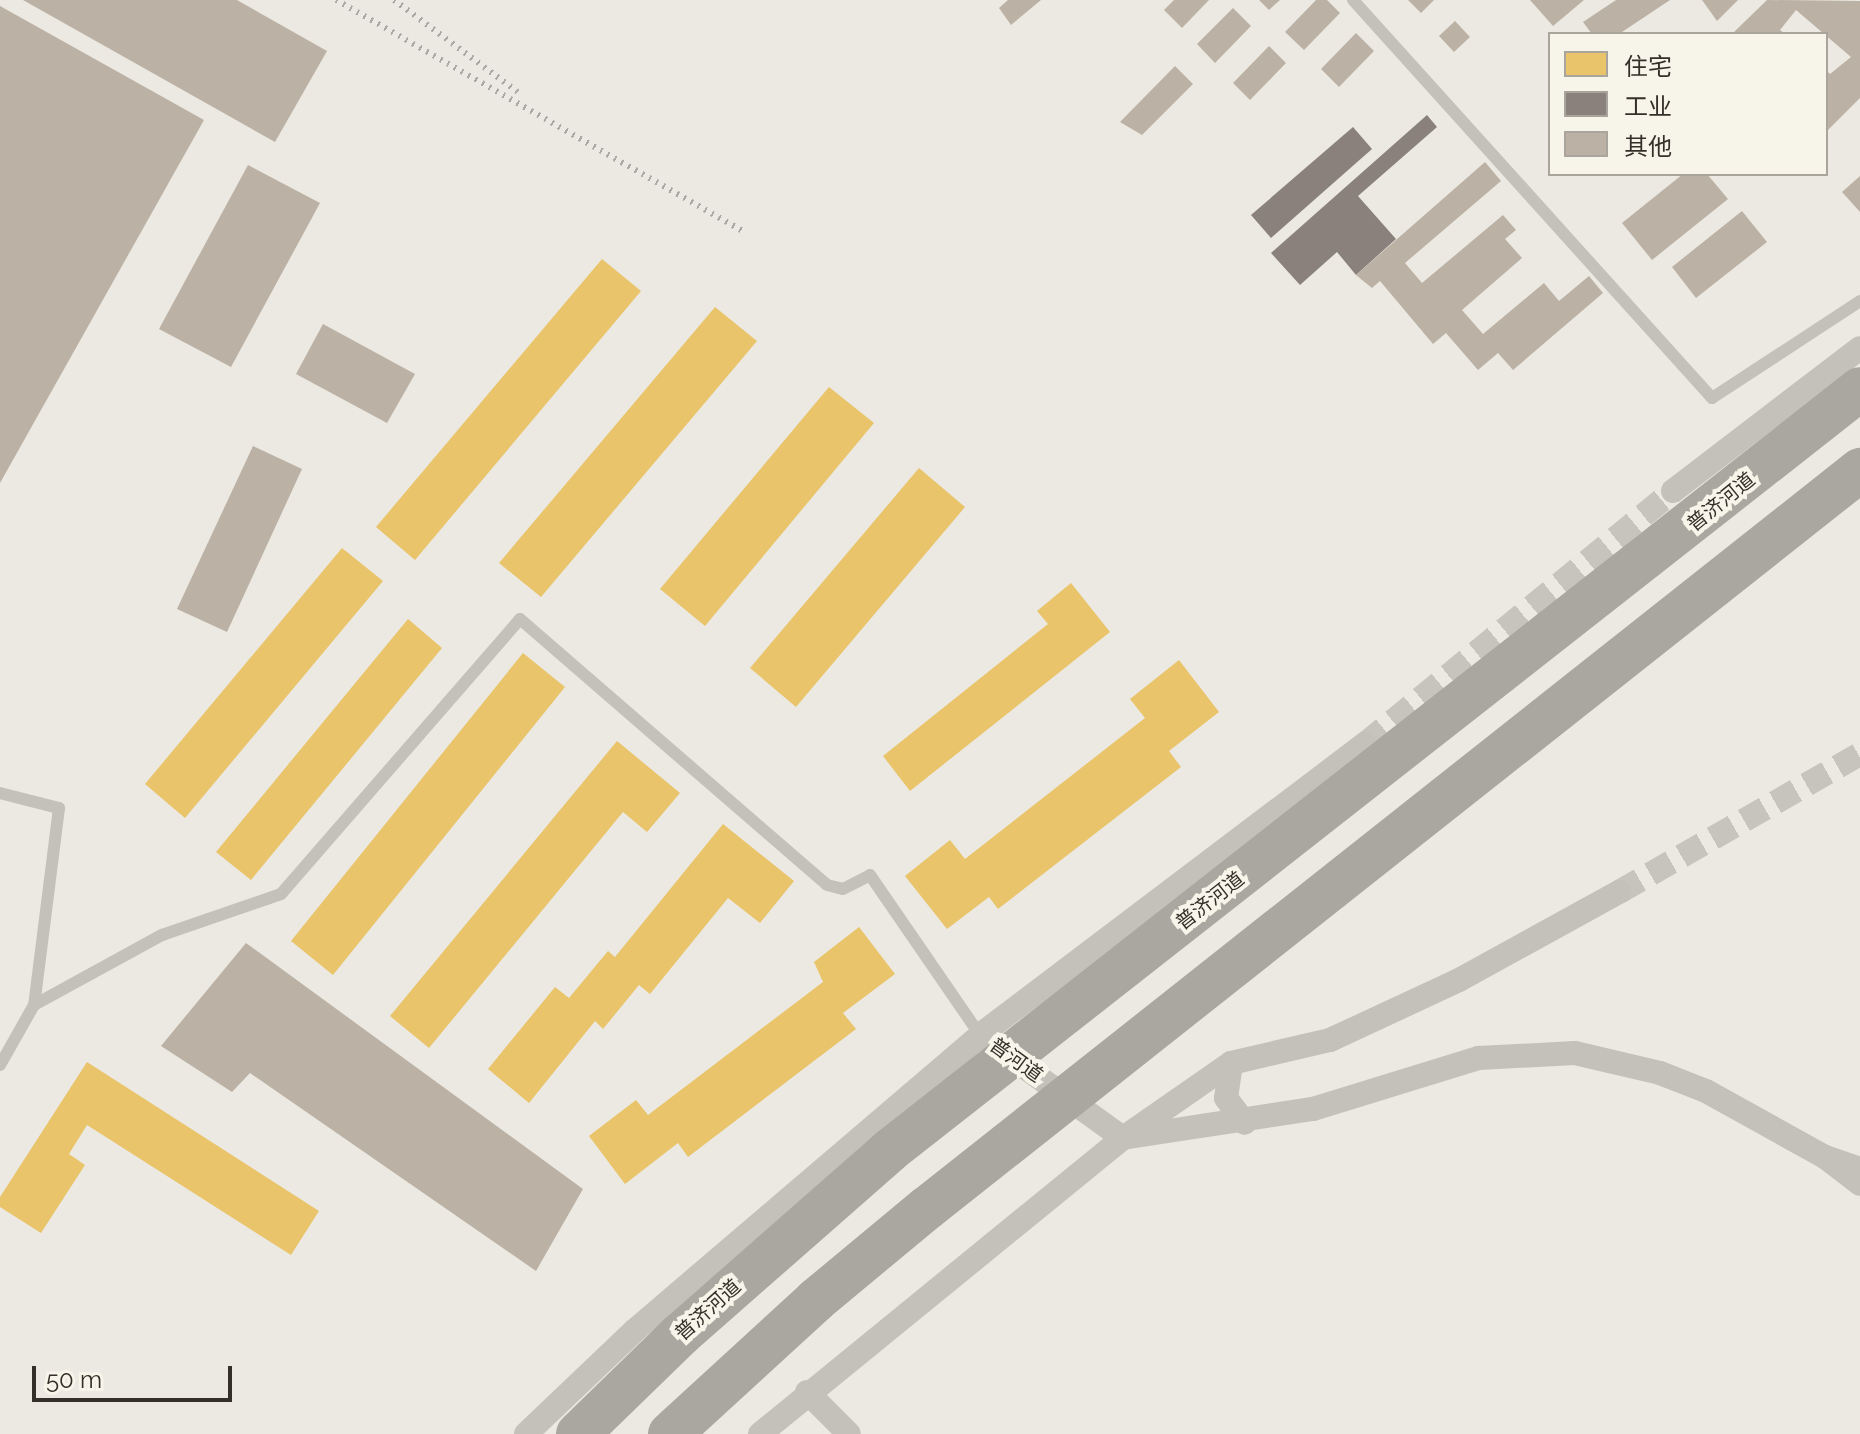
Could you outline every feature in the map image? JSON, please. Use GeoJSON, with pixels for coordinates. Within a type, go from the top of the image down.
{"type":"FeatureCollection","features":[{"type":"Feature","properties":{"kind":"highway","name":"普济河道"},"geometry":{"type":"LineString","coordinates":[[578,1434],[681,1334],[889,1151],[1860,389]]}},
{"type":"Feature","properties":{"kind":"highway"},"geometry":{"type":"LineString","coordinates":[[670,1434],[816,1300],[927,1208],[1860,470]]}},
{"type":"Feature","properties":{"kind":"street"},"geometry":{"type":"LineString","coordinates":[[1673,491],[1860,348]]}},
{"type":"Feature","properties":{"kind":"street"},"geometry":{"type":"LineString","coordinates":[[980,1035],[1365,744]]}},
{"type":"Feature","properties":{"kind":"street"},"geometry":{"type":"LineString","coordinates":[[760,1434],[807,1392],[1123,1138],[1231,1063],[1330,1040],[1459,980],[1619,892]]}},
{"type":"Feature","properties":{"kind":"street","name":"普河道"},"geometry":{"type":"LineString","coordinates":[[526,1434],[634,1331],[980,1035],[1123,1138]]}},
{"type":"Feature","properties":{"kind":"street"},"geometry":{"type":"LineString","coordinates":[[1123,1138],[1245,1123],[1313,1109],[1479,1058],[1575,1053],[1660,1073],[1706,1091],[1825,1157],[1860,1184]]}},
{"type":"Feature","properties":{"kind":"street"},"geometry":{"type":"LineString","coordinates":[[1231,1063],[1226,1098],[1245,1123]]}},
{"type":"Feature","properties":{"kind":"street"},"geometry":{"type":"LineString","coordinates":[[1825,1157],[1860,1169]]}},
{"type":"Feature","properties":{"kind":"street"},"geometry":{"type":"LineString","coordinates":[[807,1392],[849,1434]]}},
{"type":"Feature","properties":{"kind":"lane"},"geometry":{"type":"LineString","coordinates":[[1353,0],[1712,398],[1860,301]]}},
{"type":"Feature","properties":{"kind":"lane"},"geometry":{"type":"LineString","coordinates":[[34,1005],[162,935],[281,894],[520,619],[827,885],[843,889],[870,875],[980,1035]]}},
{"type":"Feature","properties":{"kind":"lane"},"geometry":{"type":"LineString","coordinates":[[0,793],[59,808],[34,1005],[0,1065]]}},
{"type":"Feature","properties":{"kind":"building: 住宅"},"geometry":{"type":"Polygon","coordinates":[[[602,259],[641,291],[415,560],[376,527],[602,259]]]}},
{"type":"Feature","properties":{"kind":"building: 住宅"},"geometry":{"type":"Polygon","coordinates":[[[715,307],[757,341],[541,597],[499,563],[715,307]]]}},
{"type":"Feature","properties":{"kind":"building: 住宅"},"geometry":{"type":"Polygon","coordinates":[[[829,387],[874,423],[705,626],[660,589],[829,387]]]}},
{"type":"Feature","properties":{"kind":"building: 住宅"},"geometry":{"type":"Polygon","coordinates":[[[919,468],[965,507],[796,707],[750,668],[919,468]]]}},
{"type":"Feature","properties":{"kind":"building: 住宅"},"geometry":{"type":"Polygon","coordinates":[[[342,548],[383,581],[185,818],[145,784],[342,548]]]}},
{"type":"Feature","properties":{"kind":"building: 住宅"},"geometry":{"type":"Polygon","coordinates":[[[1071,583],[1110,632],[910,791],[883,756],[1048,624],[1037,611],[1071,583]]]}},
{"type":"Feature","properties":{"kind":"building: 住宅"},"geometry":{"type":"Polygon","coordinates":[[[408,619],[442,648],[251,880],[216,852],[408,619]]]}},
{"type":"Feature","properties":{"kind":"building: 住宅"},"geometry":{"type":"Polygon","coordinates":[[[523,653],[565,687],[333,975],[291,941],[523,653]]]}},
{"type":"Feature","properties":{"kind":"building: 住宅"},"geometry":{"type":"Polygon","coordinates":[[[1179,660],[1219,712],[1169,751],[1181,767],[998,909],[989,897],[947,929],[905,876],[950,840],[965,859],[1145,718],[1130,699],[1179,660]]]}},
{"type":"Feature","properties":{"kind":"building: 住宅"},"geometry":{"type":"Polygon","coordinates":[[[617,741],[680,793],[647,832],[623,812],[429,1048],[390,1016],[617,741]]]}},
{"type":"Feature","properties":{"kind":"building: 住宅"},"geometry":{"type":"Polygon","coordinates":[[[723,824],[794,881],[760,923],[728,898],[650,994],[639,985],[603,1029],[595,1021],[529,1103],[488,1069],[555,987],[569,998],[608,951],[615,957],[723,824]]]}},
{"type":"Feature","properties":{"kind":"building: 住宅"},"geometry":{"type":"Polygon","coordinates":[[[859,927],[895,974],[843,1013],[856,1029],[688,1157],[678,1143],[625,1184],[589,1136],[636,1100],[648,1115],[823,982],[814,962],[859,927]]]}},
{"type":"Feature","properties":{"kind":"building: 住宅"},"geometry":{"type":"Polygon","coordinates":[[[87,1062],[319,1211],[291,1255],[87,1125],[69,1154],[85,1165],[41,1233],[0,1207],[0,1197],[87,1062]]]}},
{"type":"Feature","properties":{"kind":"building: 工业"},"geometry":{"type":"Polygon","coordinates":[[[1427,115],[1437,127],[1358,196],[1396,239],[1356,275],[1337,252],[1300,285],[1271,253],[1427,115]]]}},
{"type":"Feature","properties":{"kind":"building: 工业"},"geometry":{"type":"Polygon","coordinates":[[[1353,127],[1372,149],[1271,238],[1251,215],[1353,127]]]}},
{"type":"Feature","properties":{"kind":"building: 其他"},"geometry":{"type":"Polygon","coordinates":[[[23,0],[237,0],[327,51],[275,142],[23,0]]]}},
{"type":"Feature","properties":{"kind":"building: 其他"},"geometry":{"type":"Polygon","coordinates":[[[1008,0],[1041,0],[1011,25],[999,8],[1008,0]]]}},
{"type":"Feature","properties":{"kind":"building: 其他"},"geometry":{"type":"Polygon","coordinates":[[[1174,0],[1209,0],[1182,28],[1164,10],[1174,0]]]}},
{"type":"Feature","properties":{"kind":"building: 其他"},"geometry":{"type":"Polygon","coordinates":[[[1259,0],[1280,0],[1269,10],[1259,0]]]}},
{"type":"Feature","properties":{"kind":"building: 其他"},"geometry":{"type":"Polygon","coordinates":[[[1316,0],[1327,0],[1340,13],[1304,50],[1285,32],[1316,0]]]}},
{"type":"Feature","properties":{"kind":"building: 其他"},"geometry":{"type":"Polygon","coordinates":[[[1408,0],[1434,0],[1421,13],[1408,0]]]}},
{"type":"Feature","properties":{"kind":"building: 其他"},"geometry":{"type":"Polygon","coordinates":[[[1530,0],[1584,0],[1553,26],[1530,0]]]}},
{"type":"Feature","properties":{"kind":"building: 其他"},"geometry":{"type":"Polygon","coordinates":[[[1616,0],[1670,0],[1622,32],[1590,32],[1583,22],[1616,0]]]}},
{"type":"Feature","properties":{"kind":"building: 其他"},"geometry":{"type":"Polygon","coordinates":[[[1702,0],[1738,0],[1717,21],[1702,0]]]}},
{"type":"Feature","properties":{"kind":"building: 其他"},"geometry":{"type":"Polygon","coordinates":[[[1767,0],[1860,1],[1860,98],[1828,130],[1828,72],[1830,74],[1851,57],[1828,37],[1828,32],[1822,32],[1796,10],[1780,30],[1782,32],[1734,32],[1767,0]]]}},
{"type":"Feature","properties":{"kind":"building: 其他"},"geometry":{"type":"Polygon","coordinates":[[[0,6],[204,120],[0,483],[0,6]]]}},
{"type":"Feature","properties":{"kind":"building: 其他"},"geometry":{"type":"Polygon","coordinates":[[[1233,8],[1251,26],[1215,63],[1197,44],[1233,8]]]}},
{"type":"Feature","properties":{"kind":"building: 其他"},"geometry":{"type":"Polygon","coordinates":[[[1455,21],[1470,37],[1454,52],[1439,36],[1455,21]]]}},
{"type":"Feature","properties":{"kind":"building: 其他"},"geometry":{"type":"Polygon","coordinates":[[[1356,33],[1374,51],[1339,87],[1321,69],[1356,33]]]}},
{"type":"Feature","properties":{"kind":"building: 其他"},"geometry":{"type":"Polygon","coordinates":[[[1269,46],[1286,63],[1250,100],[1233,83],[1269,46]]]}},
{"type":"Feature","properties":{"kind":"building: 其他"},"geometry":{"type":"Polygon","coordinates":[[[1175,66],[1193,84],[1142,135],[1120,122],[1175,66]]]}},
{"type":"Feature","properties":{"kind":"building: 其他"},"geometry":{"type":"Polygon","coordinates":[[[1485,162],[1501,181],[1405,263],[1422,283],[1503,215],[1516,230],[1505,239],[1522,258],[1462,310],[1483,334],[1544,283],[1559,301],[1589,276],[1603,293],[1513,370],[1498,353],[1478,370],[1446,333],[1433,344],[1380,281],[1372,288],[1356,275],[1485,162]]]}},
{"type":"Feature","properties":{"kind":"building: 其他"},"geometry":{"type":"Polygon","coordinates":[[[248,165],[320,203],[231,367],[159,329],[248,165]]]}},
{"type":"Feature","properties":{"kind":"building: 其他"},"geometry":{"type":"Polygon","coordinates":[[[1681,176],[1709,176],[1728,199],[1652,260],[1622,223],[1681,176]]]}},
{"type":"Feature","properties":{"kind":"building: 其他"},"geometry":{"type":"Polygon","coordinates":[[[1860,176],[1860,212],[1842,192],[1860,176]]]}},
{"type":"Feature","properties":{"kind":"building: 其他"},"geometry":{"type":"Polygon","coordinates":[[[1742,211],[1767,242],[1696,298],[1672,267],[1742,211]]]}},
{"type":"Feature","properties":{"kind":"building: 其他"},"geometry":{"type":"Polygon","coordinates":[[[323,324],[415,374],[387,423],[296,374],[323,324]]]}},
{"type":"Feature","properties":{"kind":"building: 其他"},"geometry":{"type":"Polygon","coordinates":[[[253,446],[302,469],[227,632],[177,609],[253,446]]]}},
{"type":"Feature","properties":{"kind":"building: 其他"},"geometry":{"type":"Polygon","coordinates":[[[246,943],[583,1189],[536,1271],[250,1073],[232,1092],[161,1046],[246,943]]]}},
{"type":"Feature","properties":{"kind":"tunnel"},"geometry":{"type":"LineString","coordinates":[[1365,744],[1673,491]]}},
{"type":"Feature","properties":{"kind":"tunnel"},"geometry":{"type":"LineString","coordinates":[[1619,892],[1860,754]]}},
{"type":"Feature","properties":{"kind":"railway"},"geometry":{"type":"LineString","coordinates":[[336,0],[743,231]]}},
{"type":"Feature","properties":{"kind":"railway"},"geometry":{"type":"LineString","coordinates":[[394,0],[519,93]]}}]}
